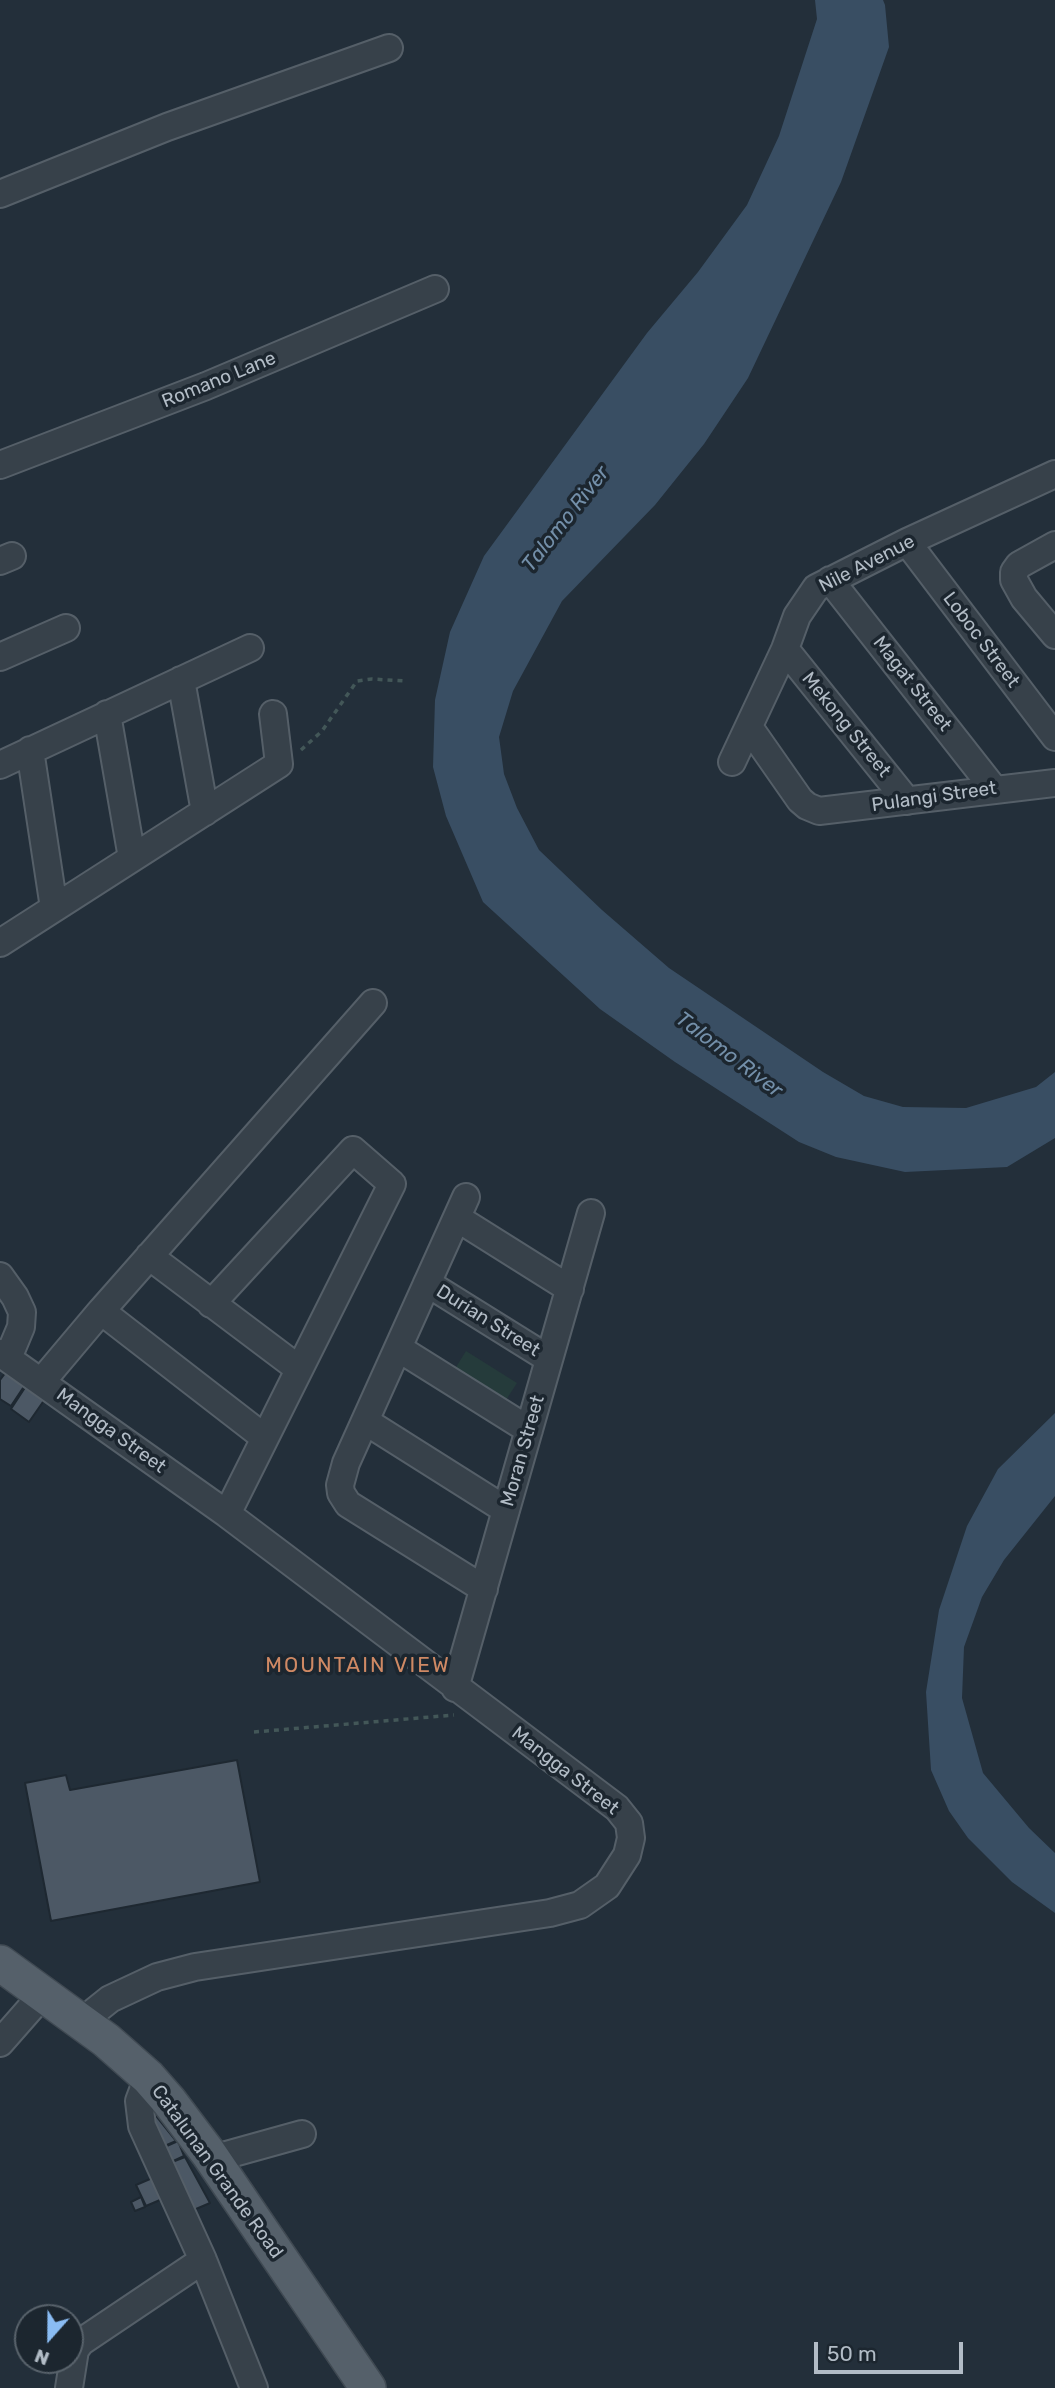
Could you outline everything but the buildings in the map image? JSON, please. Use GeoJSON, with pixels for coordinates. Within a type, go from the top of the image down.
{"type":"FeatureCollection","features":[{"type":"Feature","properties":{"kind":"main road","name":"Catalunan Grande Road"},"geometry":{"type":"LineString","coordinates":[[0,1963],[126,2056],[169,2101],[212,2159],[368,2388]]}},
{"type":"Feature","properties":{"kind":"street"},"geometry":{"type":"LineString","coordinates":[[0,194],[167,127],[389,48]]}},
{"type":"Feature","properties":{"kind":"street","name":"Romano Lane"},"geometry":{"type":"LineString","coordinates":[[0,465],[206,386],[435,289]]}},
{"type":"Feature","properties":{"kind":"street","name":"Nile Avenue"},"geometry":{"type":"LineString","coordinates":[[732,762],[785,649],[797,616],[816,588],[907,542],[1055,474]]}},
{"type":"Feature","properties":{"kind":"street","name":"Loboc Street"},"geometry":{"type":"LineString","coordinates":[[907,542],[1055,737]]}},
{"type":"Feature","properties":{"kind":"street"},"geometry":{"type":"LineString","coordinates":[[1055,545],[1019,565],[1014,572],[1014,580],[1024,598],[1055,635]]}},
{"type":"Feature","properties":{"kind":"street","name":"Magat Street"},"geometry":{"type":"LineString","coordinates":[[830,580],[994,789]]}},
{"type":"Feature","properties":{"kind":"street"},"geometry":{"type":"LineString","coordinates":[[0,657],[66,628]]}},
{"type":"Feature","properties":{"kind":"street"},"geometry":{"type":"LineString","coordinates":[[0,765],[250,648]]}},
{"type":"Feature","properties":{"kind":"street","name":"Mekong Street"},"geometry":{"type":"LineString","coordinates":[[785,649],[907,801]]}},
{"type":"Feature","properties":{"kind":"street"},"geometry":{"type":"LineString","coordinates":[[181,680],[205,812]]}},
{"type":"Feature","properties":{"kind":"street"},"geometry":{"type":"LineString","coordinates":[[107,713],[132,858]]}},
{"type":"Feature","properties":{"kind":"street"},"geometry":{"type":"LineString","coordinates":[[0,943],[279,764],[273,714]]}},
{"type":"Feature","properties":{"kind":"street","name":"Pulangi Street"},"geometry":{"type":"LineString","coordinates":[[749,727],[800,800],[813,810],[828,811],[1055,783]]}},
{"type":"Feature","properties":{"kind":"street"},"geometry":{"type":"LineString","coordinates":[[30,750],[54,908]]}},
{"type":"Feature","properties":{"kind":"street"},"geometry":{"type":"LineString","coordinates":[[42,1381],[100,1311],[373,1003]]}},
{"type":"Feature","properties":{"kind":"street"},"geometry":{"type":"LineString","coordinates":[[211,1304],[353,1150],[392,1184],[227,1514]]}},
{"type":"Feature","properties":{"kind":"street"},"geometry":{"type":"LineString","coordinates":[[484,1589],[348,1504],[341,1493],[343,1471],[461,1208],[569,1289]]}},
{"type":"Feature","properties":{"kind":"street","name":"Moran Street"},"geometry":{"type":"LineString","coordinates":[[455,1688],[591,1213]]}},
{"type":"Feature","properties":{"kind":"street"},"geometry":{"type":"LineString","coordinates":[[149,1256],[299,1370]]}},
{"type":"Feature","properties":{"kind":"street"},"geometry":{"type":"LineString","coordinates":[[0,1276],[22,1312],[21,1326],[4,1356]]}},
{"type":"Feature","properties":{"kind":"street","name":"Durian Street"},"geometry":{"type":"LineString","coordinates":[[428,1283],[549,1359]]}},
{"type":"Feature","properties":{"kind":"street"},"geometry":{"type":"LineString","coordinates":[[100,1311],[265,1438]]}},
{"type":"Feature","properties":{"kind":"street"},"geometry":{"type":"LineString","coordinates":[[398,1348],[529,1430]]}},
{"type":"Feature","properties":{"kind":"street","name":"Mangga Street"},"geometry":{"type":"LineString","coordinates":[[4,1356],[227,1514],[617,1808],[629,1823],[631,1838],[627,1855],[607,1886],[580,1905],[550,1913],[209,1965],[157,1977],[110,1998],[85,2024]]}},
{"type":"Feature","properties":{"kind":"street"},"geometry":{"type":"LineString","coordinates":[[365,1421],[506,1510]]}},
{"type":"Feature","properties":{"kind":"street"},"geometry":{"type":"LineString","coordinates":[[0,2043],[43,1994]]}},
{"type":"Feature","properties":{"kind":"street"},"geometry":{"type":"LineString","coordinates":[[148,2077],[139,2101],[142,2126],[203,2260],[254,2388]]}},
{"type":"Feature","properties":{"kind":"street"},"geometry":{"type":"LineString","coordinates":[[212,2159],[302,2134]]}},
{"type":"Feature","properties":{"kind":"street"},"geometry":{"type":"LineString","coordinates":[[69,2388],[75,2350],[81,2342],[203,2260]]}},
{"type":"Feature","properties":{"kind":"path"},"geometry":{"type":"LineString","coordinates":[[279,764],[302,749],[322,731],[357,681],[405,681]]}},
{"type":"Feature","properties":{"kind":"path"},"geometry":{"type":"LineString","coordinates":[[254,1732],[458,1715]]}},
{"type":"Feature","properties":{"kind":"green space"},"geometry":{"type":"Polygon","coordinates":[[[466,1351],[517,1383],[495,1417],[445,1385],[466,1351]]]}},
{"type":"Feature","properties":{"kind":"water","name":"Talomo River"},"geometry":{"type":"Polygon","coordinates":[[[815,0],[883,0],[885,5],[889,47],[841,182],[748,378],[704,444],[655,505],[562,601],[513,691],[499,737],[504,774],[517,808],[539,850],[602,910],[669,968],[823,1072],[864,1096],[903,1107],[966,1108],[1036,1087],[1055,1072],[1055,1138],[1007,1167],[905,1172],[836,1157],[799,1142],[675,1062],[600,1009],[483,902],[446,816],[433,767],[435,700],[450,632],[484,556],[647,333],[698,272],[747,205],[779,136],[817,19],[815,0]]]}},
{"type":"Feature","properties":{"kind":"water"},"geometry":{"type":"Polygon","coordinates":[[[1055,1413],[1055,1496],[1004,1560],[982,1597],[964,1647],[962,1698],[983,1773],[1029,1828],[1055,1853],[1055,1913],[1012,1882],[968,1838],[949,1811],[931,1770],[926,1692],[939,1610],[967,1526],[998,1469],[1055,1413]]]}},
{"type":"Feature","properties":{"kind":"district","name":"MOUNTAIN VIEW"},"geometry":{"type":"Point","coordinates":[358,1666]}}]}
